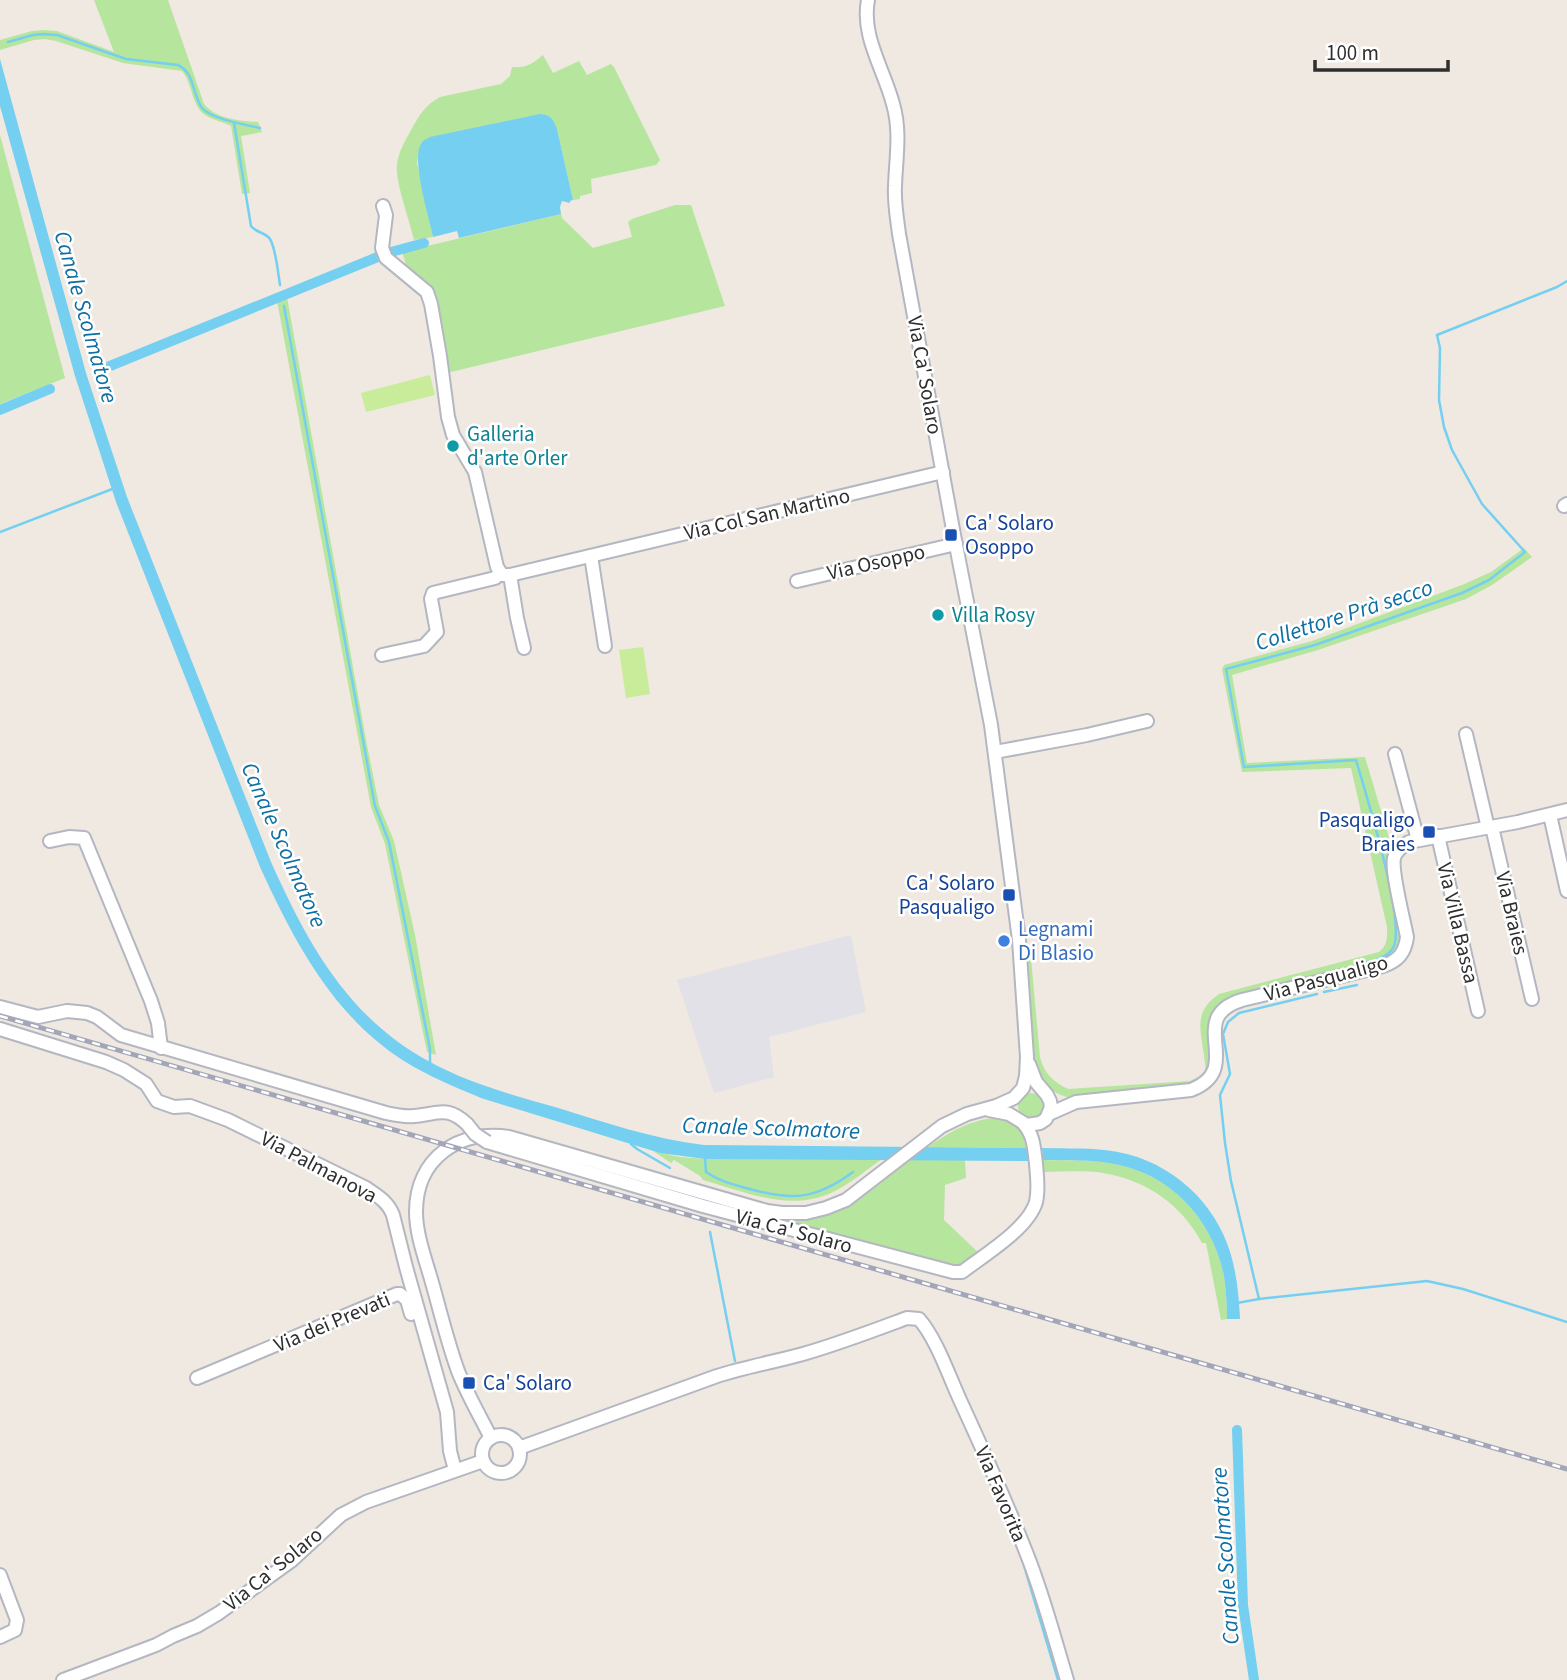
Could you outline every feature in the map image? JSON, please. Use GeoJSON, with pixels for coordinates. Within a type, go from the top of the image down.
{"type":"FeatureCollection","features":[{"type":"Feature","properties":{"kind":"street","name":"Via Ca' Solaro"},"geometry":{"type":"LineString","coordinates":[[0,1007],[38,1017],[67,1011],[87,1013],[121,1035],[386,1113],[415,1116],[440,1111],[454,1114],[487,1142],[703,1206],[953,1272],[962,1272],[1029,1218],[1037,1190],[1035,1148],[1032,1135],[1013,1111],[1026,1076],[1027,1057],[1018,928],[995,752],[897,216],[897,121],[893,102],[868,34],[868,0]]}},
{"type":"Feature","properties":{"kind":"street"},"geometry":{"type":"LineString","coordinates":[[383,206],[386,215],[382,248],[386,258],[426,292],[431,304],[448,417],[453,435],[475,472],[497,567],[505,574],[524,648]]}},
{"type":"Feature","properties":{"kind":"street","name":"Via Col San Martino"},"geometry":{"type":"LineString","coordinates":[[382,656],[424,646],[437,632],[431,599],[433,593],[943,472]]}},
{"type":"Feature","properties":{"kind":"street","name":"Via Osoppo"},"geometry":{"type":"LineString","coordinates":[[797,581],[956,544]]}},
{"type":"Feature","properties":{"kind":"street"},"geometry":{"type":"LineString","coordinates":[[591,556],[605,646]]}},
{"type":"Feature","properties":{"kind":"street"},"geometry":{"type":"LineString","coordinates":[[995,752],[1147,721]]}},
{"type":"Feature","properties":{"kind":"street","name":"Via Braies"},"geometry":{"type":"LineString","coordinates":[[1466,734],[1531,999]]}},
{"type":"Feature","properties":{"kind":"street"},"geometry":{"type":"LineString","coordinates":[[1395,754],[1418,840],[1567,810]]}},
{"type":"Feature","properties":{"kind":"street"},"geometry":{"type":"LineString","coordinates":[[1550,815],[1567,891]]}},
{"type":"Feature","properties":{"kind":"street","name":"Via Villa Bassa"},"geometry":{"type":"LineString","coordinates":[[1438,836],[1478,1011]]}},
{"type":"Feature","properties":{"kind":"street"},"geometry":{"type":"LineString","coordinates":[[50,841],[69,837],[84,838],[151,1001],[158,1023],[161,1048]]}},
{"type":"Feature","properties":{"kind":"street","name":"Via Pasqualigo"},"geometry":{"type":"LineString","coordinates":[[1045,1092],[1076,1101],[1197,1088],[1210,1079],[1215,1071],[1215,1023],[1227,1006],[1383,966],[1397,959],[1403,953],[1407,936],[1394,859],[1402,846],[1418,840]]}},
{"type":"Feature","properties":{"kind":"street","name":"Via Palmanova"},"geometry":{"type":"LineString","coordinates":[[0,1029],[115,1066],[139,1078],[158,1101],[174,1107],[190,1106],[228,1119],[366,1188],[385,1202],[391,1208],[405,1267],[447,1412],[450,1451],[455,1470]]}},
{"type":"Feature","properties":{"kind":"street","name":"Via Ca' Solaro"},"geometry":{"type":"LineString","coordinates":[[1027,1057],[1031,1073],[1050,1101],[1035,1148]]}},
{"type":"Feature","properties":{"kind":"street","name":"Via Ca' Solaro"},"geometry":{"type":"LineString","coordinates":[[491,1438],[459,1372],[417,1223],[419,1186],[429,1167],[444,1150],[474,1137],[509,1137],[767,1211],[806,1213],[837,1204],[857,1193],[954,1119],[984,1110],[1030,1087],[1045,1092]]}},
{"type":"Feature","properties":{"kind":"street","name":"Via Pasqualigo"},"geometry":{"type":"LineString","coordinates":[[1047,1117],[1076,1101]]}},
{"type":"Feature","properties":{"kind":"street"},"geometry":{"type":"LineString","coordinates":[[984,1110],[998,1111],[1034,1125],[1047,1117]]}},
{"type":"Feature","properties":{"kind":"street","name":"Via dei Prevati"},"geometry":{"type":"LineString","coordinates":[[197,1378],[400,1294],[407,1300],[445,1437],[449,1440]]}},
{"type":"Feature","properties":{"kind":"street","name":"Via Favorita"},"geometry":{"type":"LineString","coordinates":[[519,1448],[704,1380],[748,1366],[810,1352],[907,1318],[919,1319],[925,1326],[974,1431],[1026,1551],[1067,1680]]}},
{"type":"Feature","properties":{"kind":"street"},"geometry":{"type":"LineString","coordinates":[[491,1438],[511,1438],[519,1448],[517,1465],[507,1472],[496,1473],[483,1461],[482,1451],[491,1438]]}},
{"type":"Feature","properties":{"kind":"street","name":"Via Ca' Solaro"},"geometry":{"type":"LineString","coordinates":[[63,1680],[156,1645],[219,1613],[291,1561],[330,1523],[352,1508],[483,1461]]}},
{"type":"Feature","properties":{"kind":"street"},"geometry":{"type":"LineString","coordinates":[[0,1575],[17,1620],[15,1630],[0,1637]]}},
{"type":"Feature","properties":{"kind":"shaded area"},"geometry":{"type":"Polygon","coordinates":[[[851,935],[866,1012],[769,1037],[774,1077],[714,1093],[677,980],[851,935]]]}},
{"type":"Feature","properties":{"kind":"green space"},"geometry":{"type":"Polygon","coordinates":[[[94,0],[168,0],[204,104],[222,116],[258,122],[262,132],[241,136],[250,193],[242,194],[231,126],[200,111],[182,71],[123,63],[45,39],[0,50],[0,40],[43,30],[57,31],[114,52],[94,0]]]}},
{"type":"Feature","properties":{"kind":"green space"},"geometry":{"type":"Polygon","coordinates":[[[543,55],[553,73],[579,61],[587,75],[611,64],[660,160],[656,165],[591,179],[592,193],[573,200],[557,129],[420,146],[417,163],[433,237],[414,240],[400,191],[397,165],[402,147],[420,116],[440,97],[501,84],[510,76],[512,67],[529,65],[543,55]]]}},
{"type":"Feature","properties":{"kind":"green space"},"geometry":{"type":"Polygon","coordinates":[[[0,135],[65,378],[0,404],[0,135]]]}},
{"type":"Feature","properties":{"kind":"green space"},"geometry":{"type":"Polygon","coordinates":[[[675,205],[691,205],[725,306],[447,373],[435,297],[430,285],[408,271],[402,252],[561,214],[593,248],[632,237],[628,222],[632,219],[675,205]]]}},
{"type":"Feature","properties":{"kind":"green space"},"geometry":{"type":"Polygon","coordinates":[[[287,297],[366,740],[379,805],[394,841],[415,935],[436,1055],[427,1052],[385,844],[371,807],[277,301],[287,297]]]}},
{"type":"Feature","properties":{"kind":"green space"},"geometry":{"type":"Polygon","coordinates":[[[430,375],[435,395],[366,412],[361,393],[430,375]]]}},
{"type":"Feature","properties":{"kind":"green space"},"geometry":{"type":"Polygon","coordinates":[[[1524,548],[1532,557],[1492,585],[1466,599],[1318,650],[1232,675],[1247,763],[1365,757],[1392,848],[1402,937],[1398,949],[1389,959],[1223,1003],[1211,1019],[1209,1067],[1203,1077],[1190,1086],[1072,1098],[1057,1093],[1046,1085],[1033,1058],[1024,947],[1030,947],[1040,1057],[1050,1076],[1068,1089],[1190,1081],[1205,1070],[1200,1028],[1202,1014],[1211,1000],[1219,994],[1379,952],[1384,947],[1387,927],[1351,768],[1242,772],[1222,669],[1224,665],[1312,641],[1462,585],[1491,572],[1524,548]]]}},
{"type":"Feature","properties":{"kind":"green space"},"geometry":{"type":"Polygon","coordinates":[[[643,647],[650,694],[626,698],[619,650],[643,647]]]}},
{"type":"Feature","properties":{"kind":"green space"},"geometry":{"type":"Polygon","coordinates":[[[1031,1093],[1040,1097],[1044,1106],[1040,1115],[1031,1119],[1022,1115],[1018,1106],[1022,1097],[1031,1093]]]}},
{"type":"Feature","properties":{"kind":"green space"},"geometry":{"type":"Polygon","coordinates":[[[999,1117],[1022,1130],[1027,1137],[1024,1142],[1030,1148],[928,1147],[961,1127],[999,1117]]]}},
{"type":"Feature","properties":{"kind":"green space"},"geometry":{"type":"Polygon","coordinates":[[[653,1151],[705,1159],[882,1159],[831,1193],[799,1201],[767,1198],[703,1180],[674,1160],[671,1163],[653,1151]]]}},
{"type":"Feature","properties":{"kind":"green space"},"geometry":{"type":"Polygon","coordinates":[[[911,1159],[965,1160],[966,1178],[945,1185],[944,1220],[979,1253],[959,1267],[761,1217],[808,1218],[843,1208],[911,1159]]]}},
{"type":"Feature","properties":{"kind":"green space"},"geometry":{"type":"Polygon","coordinates":[[[1043,1160],[1114,1164],[1135,1169],[1171,1189],[1186,1203],[1210,1236],[1224,1276],[1227,1319],[1221,1320],[1206,1243],[1202,1243],[1173,1206],[1148,1188],[1119,1176],[1088,1172],[1043,1172],[1043,1160]]]}},
{"type":"Feature","properties":{"kind":"water"},"geometry":{"type":"Polygon","coordinates":[[[0,59],[86,373],[127,497],[271,862],[316,950],[353,1001],[401,1044],[445,1069],[507,1093],[647,1134],[704,1145],[1030,1148],[1030,1161],[705,1159],[660,1153],[461,1090],[404,1061],[356,1022],[318,975],[287,922],[260,867],[116,502],[75,376],[0,106],[0,59]]]}},
{"type":"Feature","properties":{"kind":"water"},"geometry":{"type":"Polygon","coordinates":[[[540,114],[551,118],[557,129],[573,200],[570,203],[562,201],[561,214],[459,238],[457,231],[433,237],[419,175],[418,152],[423,141],[430,137],[540,114]]]}},
{"type":"Feature","properties":{"kind":"water"},"geometry":{"type":"Polygon","coordinates":[[[1042,1148],[1099,1149],[1137,1157],[1156,1165],[1189,1187],[1203,1202],[1224,1236],[1235,1271],[1240,1319],[1227,1319],[1224,1276],[1210,1236],[1186,1203],[1171,1189],[1135,1169],[1114,1164],[1043,1160],[1042,1148]]]}},
{"type":"Feature","properties":{"kind":"waterway"},"geometry":{"type":"LineString","coordinates":[[8,42],[33,35],[57,35],[126,59],[178,65],[188,73],[199,102],[207,112],[229,121],[260,128]]}},
{"type":"Feature","properties":{"kind":"waterway"},"geometry":{"type":"LineString","coordinates":[[234,123],[251,226],[266,235],[272,243],[280,285]]}},
{"type":"Feature","properties":{"kind":"waterway"},"geometry":{"type":"LineString","coordinates":[[391,252],[424,243]]}},
{"type":"Feature","properties":{"kind":"waterway"},"geometry":{"type":"LineString","coordinates":[[110,366],[380,256]]}},
{"type":"Feature","properties":{"kind":"waterway","name":"Collettore Prà secco"},"geometry":{"type":"LineString","coordinates":[[1355,965],[1386,955],[1393,948],[1396,935],[1390,887],[1356,760],[1244,767],[1226,669],[1315,645],[1462,593],[1489,580],[1525,552],[1482,504],[1452,450],[1439,400],[1440,348],[1437,335],[1567,281]]}},
{"type":"Feature","properties":{"kind":"waterway"},"geometry":{"type":"LineString","coordinates":[[284,306],[375,806],[389,842],[430,1049],[430,1065]]}},
{"type":"Feature","properties":{"kind":"waterway"},"geometry":{"type":"LineString","coordinates":[[0,410],[50,389]]}},
{"type":"Feature","properties":{"kind":"waterway"},"geometry":{"type":"LineString","coordinates":[[0,532],[115,488]]}},
{"type":"Feature","properties":{"kind":"waterway","name":"Collettore Prà secco"},"geometry":{"type":"LineString","coordinates":[[1324,992],[1357,985]]}},
{"type":"Feature","properties":{"kind":"waterway","name":"Collettore Prà secco"},"geometry":{"type":"LineString","coordinates":[[1237,1303],[1259,1299],[1231,1181],[1225,1143],[1220,1095],[1230,1074],[1223,1034],[1228,1022],[1239,1013],[1317,994]]}},
{"type":"Feature","properties":{"kind":"waterway"},"geometry":{"type":"LineString","coordinates":[[631,1144],[670,1168]]}},
{"type":"Feature","properties":{"kind":"waterway"},"geometry":{"type":"LineString","coordinates":[[705,1158],[706,1172],[716,1178],[777,1195],[815,1193],[853,1172]]}},
{"type":"Feature","properties":{"kind":"waterway"},"geometry":{"type":"LineString","coordinates":[[710,1232],[735,1361]]}},
{"type":"Feature","properties":{"kind":"waterway"},"geometry":{"type":"LineString","coordinates":[[1259,1299],[1427,1281],[1463,1289],[1567,1322]]}},
{"type":"Feature","properties":{"kind":"waterway","name":"Canale Scolmatore"},"geometry":{"type":"LineString","coordinates":[[1237,1430],[1243,1605],[1254,1680]]}},
{"type":"Feature","properties":{"kind":"waterway"},"geometry":{"type":"LineString","coordinates":[[1023,1562],[1058,1680]]}},
{"type":"Feature","properties":{"kind":"railway"},"geometry":{"type":"LineString","coordinates":[[0,1016],[1567,1469]]}},
{"type":"Feature","properties":{"kind":"place","name":"Galleria d'arte Orler"},"geometry":{"type":"Point","coordinates":[453,446]}},
{"type":"Feature","properties":{"kind":"place","name":"Ca' Solaro Osoppo"},"geometry":{"type":"Point","coordinates":[951,535]}},
{"type":"Feature","properties":{"kind":"place","name":"Villa Rosy"},"geometry":{"type":"Point","coordinates":[938,615]}},
{"type":"Feature","properties":{"kind":"place","name":"Pasqualigo Braies"},"geometry":{"type":"Point","coordinates":[1429,832]}},
{"type":"Feature","properties":{"kind":"place","name":"Ca' Solaro Pasqualigo"},"geometry":{"type":"Point","coordinates":[1009,895]}},
{"type":"Feature","properties":{"kind":"place","name":"Legnami Di Blasio"},"geometry":{"type":"Point","coordinates":[1004,941]}},
{"type":"Feature","properties":{"kind":"place","name":"Ca' Solaro"},"geometry":{"type":"Point","coordinates":[469,1383]}}]}
